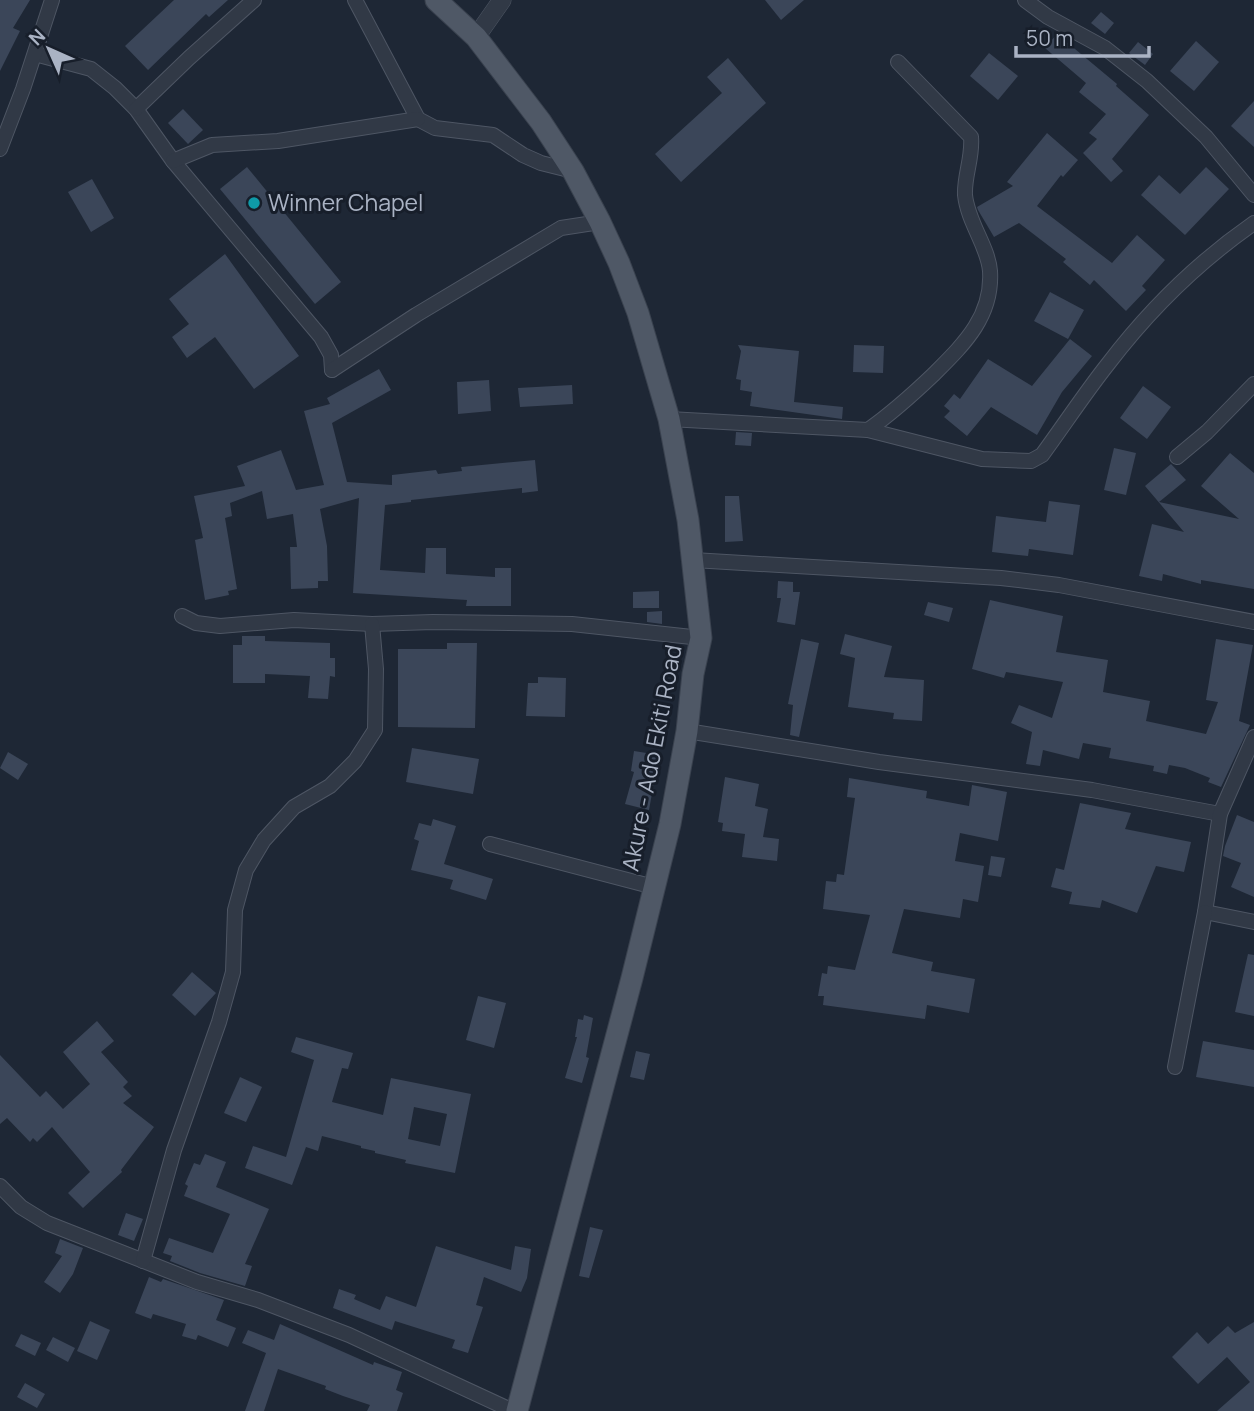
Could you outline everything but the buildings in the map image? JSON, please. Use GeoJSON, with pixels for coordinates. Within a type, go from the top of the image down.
{"type":"FeatureCollection","features":[{"type":"Feature","properties":{"kind":"main road","name":"Akure - Ado Ekiti Road"},"geometry":{"type":"LineString","coordinates":[[436,0],[476,37],[541,122],[573,172],[600,222],[638,313],[669,419],[693,560],[701,638],[670,824],[515,1411]]}},
{"type":"Feature","properties":{"kind":"street"},"geometry":{"type":"LineString","coordinates":[[1,142],[35,54],[52,0]]}},
{"type":"Feature","properties":{"kind":"street"},"geometry":{"type":"LineString","coordinates":[[136,109],[188,58],[254,0]]}},
{"type":"Feature","properties":{"kind":"street"},"geometry":{"type":"LineString","coordinates":[[355,0],[418,119],[435,128],[493,135],[523,155],[573,172]]}},
{"type":"Feature","properties":{"kind":"street"},"geometry":{"type":"LineString","coordinates":[[476,37],[502,0]]}},
{"type":"Feature","properties":{"kind":"street"},"geometry":{"type":"LineString","coordinates":[[1025,0],[1048,17],[1105,48],[1147,81],[1206,137],[1254,195]]}},
{"type":"Feature","properties":{"kind":"street"},"geometry":{"type":"LineString","coordinates":[[35,54],[92,69],[136,109],[173,161],[321,337],[331,355],[332,370],[415,315],[561,228],[600,222]]}},
{"type":"Feature","properties":{"kind":"street"},"geometry":{"type":"LineString","coordinates":[[868,430],[897,410],[969,339],[990,293],[990,268],[969,216],[965,193],[971,137],[898,62]]}},
{"type":"Feature","properties":{"kind":"street"},"geometry":{"type":"LineString","coordinates":[[173,161],[212,145],[278,141],[418,119]]}},
{"type":"Feature","properties":{"kind":"street"},"geometry":{"type":"LineString","coordinates":[[669,419],[868,430],[982,459],[1031,461],[1042,455],[1108,363],[1173,289],[1215,251],[1254,223]]}},
{"type":"Feature","properties":{"kind":"street"},"geometry":{"type":"LineString","coordinates":[[1177,457],[1254,384]]}},
{"type":"Feature","properties":{"kind":"street"},"geometry":{"type":"LineString","coordinates":[[693,560],[1001,578],[1059,585],[1254,622]]}},
{"type":"Feature","properties":{"kind":"street"},"geometry":{"type":"LineString","coordinates":[[182,616],[196,623],[220,626],[294,620],[372,624],[572,624],[701,638]]}},
{"type":"Feature","properties":{"kind":"street"},"geometry":{"type":"LineString","coordinates":[[143,1261],[174,1150],[219,1022],[233,972],[235,910],[246,870],[264,840],[294,807],[330,786],[355,761],[375,730],[376,669],[372,624]]}},
{"type":"Feature","properties":{"kind":"street"},"geometry":{"type":"LineString","coordinates":[[687,731],[917,768],[1092,790],[1220,814]]}},
{"type":"Feature","properties":{"kind":"street"},"geometry":{"type":"LineString","coordinates":[[1175,1067],[1205,912],[1220,814],[1254,737]]}},
{"type":"Feature","properties":{"kind":"street"},"geometry":{"type":"LineString","coordinates":[[490,844],[654,887]]}},
{"type":"Feature","properties":{"kind":"street"},"geometry":{"type":"LineString","coordinates":[[1205,912],[1254,922]]}},
{"type":"Feature","properties":{"kind":"street"},"geometry":{"type":"LineString","coordinates":[[0,1186],[21,1207],[47,1223],[197,1282],[258,1300],[349,1335],[515,1411]]}},
{"type":"Feature","properties":{"kind":"place","name":"Winner Chapel"},"geometry":{"type":"Point","coordinates":[254,203]}}]}
